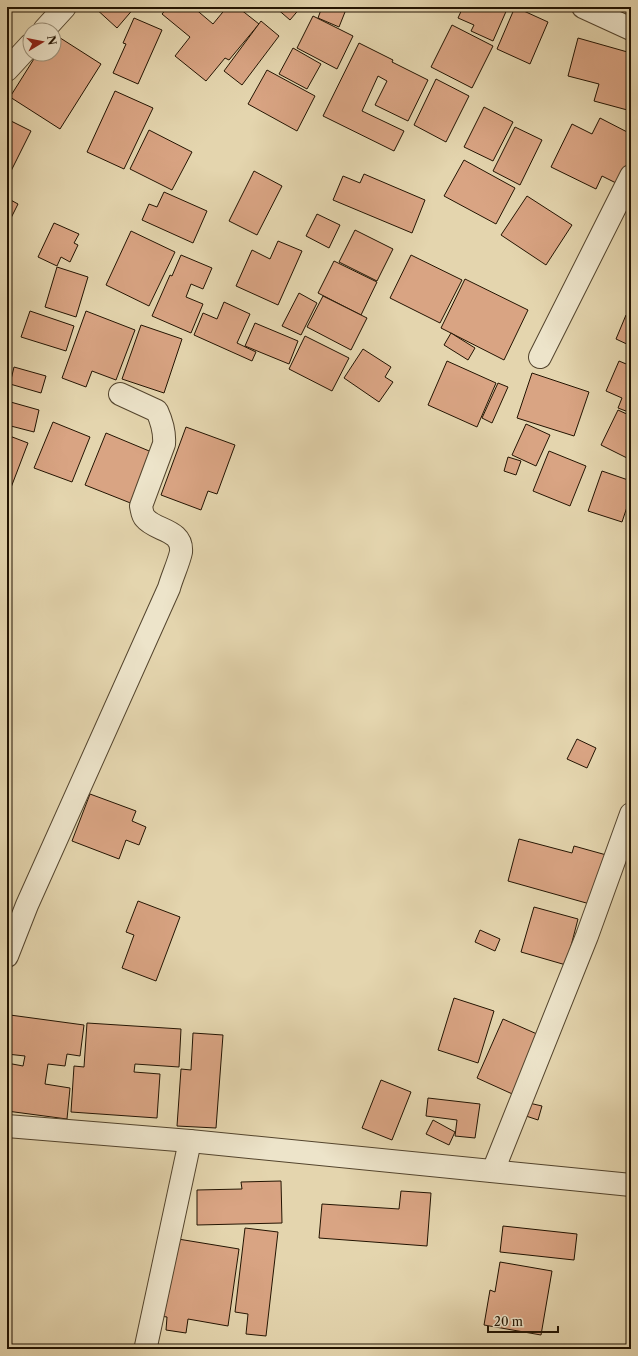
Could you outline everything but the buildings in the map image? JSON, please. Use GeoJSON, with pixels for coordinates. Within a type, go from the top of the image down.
{"type":"FeatureCollection","features":[{"type":"Feature","properties":{"kind":"street"},"geometry":{"type":"LineString","coordinates":[[51,22],[65,7]]}},
{"type":"Feature","properties":{"kind":"street"},"geometry":{"type":"LineString","coordinates":[[583,7],[631,29]]}},
{"type":"Feature","properties":{"kind":"street"},"geometry":{"type":"LineString","coordinates":[[7,70],[22,54]]}},
{"type":"Feature","properties":{"kind":"street"},"geometry":{"type":"LineString","coordinates":[[540,357],[631,176]]}},
{"type":"Feature","properties":{"kind":"street"},"geometry":{"type":"LineString","coordinates":[[7,956],[27,905],[169,588],[181,552],[180,542],[173,534],[148,521],[144,517],[141,506],[164,444],[165,434],[161,420],[157,410],[120,394]]}},
{"type":"Feature","properties":{"kind":"street"},"geometry":{"type":"LineString","coordinates":[[493,1171],[587,936],[631,814]]}},
{"type":"Feature","properties":{"kind":"street"},"geometry":{"type":"LineString","coordinates":[[7,1126],[190,1141],[631,1185]]}},
{"type":"Feature","properties":{"kind":"street"},"geometry":{"type":"LineString","coordinates":[[146,1346],[190,1141]]}}]}
